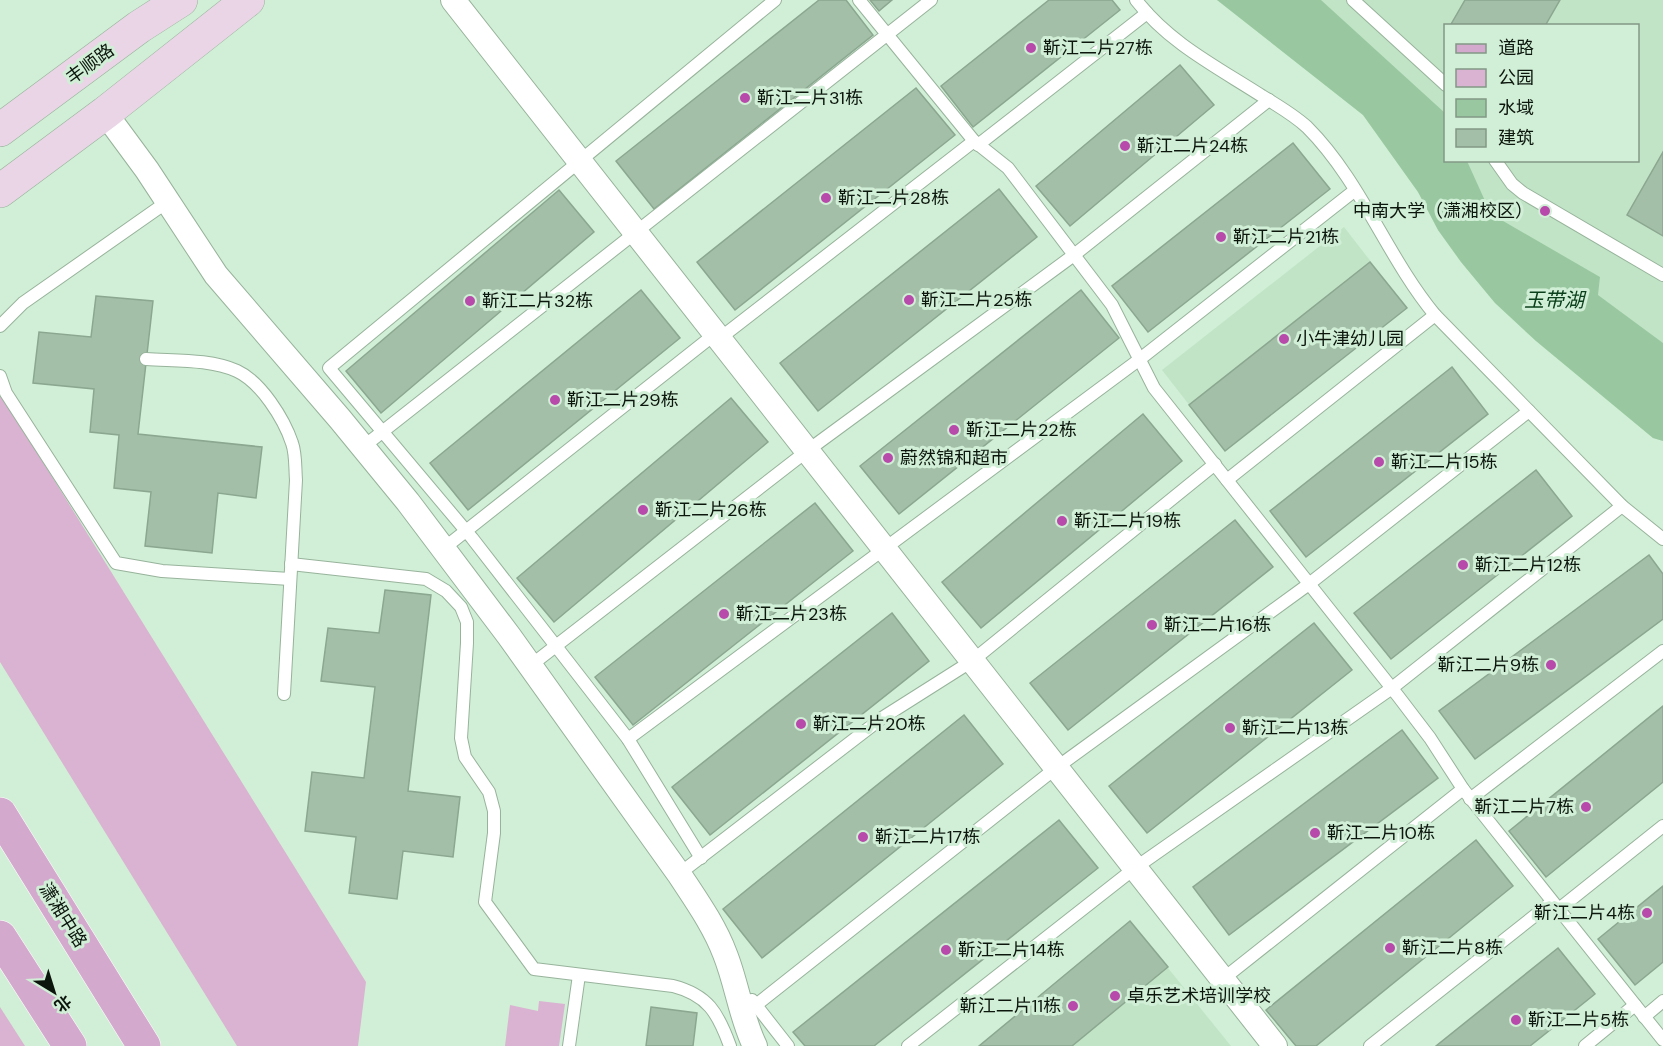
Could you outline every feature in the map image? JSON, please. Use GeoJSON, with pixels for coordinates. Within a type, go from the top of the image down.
{"type":"FeatureCollection","features":[{"type":"Feature","properties":{"kind":"main road","name":"丰顺路"},"geometry":{"type":"LineString","coordinates":[[0,130],[139,27],[181,0]]}},
{"type":"Feature","properties":{"kind":"main road"},"geometry":{"type":"LineString","coordinates":[[0,191],[105,113],[248,0]]}},
{"type":"Feature","properties":{"kind":"main road","name":"潇湘中路"},"geometry":{"type":"LineString","coordinates":[[0,814],[144,1046]]}},
{"type":"Feature","properties":{"kind":"main road"},"geometry":{"type":"LineString","coordinates":[[0,937],[70,1046]]}},
{"type":"Feature","properties":{"kind":"street"},"geometry":{"type":"LineString","coordinates":[[453,0],[1275,1046]]}},
{"type":"Feature","properties":{"kind":"street"},"geometry":{"type":"LineString","coordinates":[[105,113],[216,275],[363,447],[443,549],[679,874],[706,914],[732,974],[749,1032],[756,1046]]}},
{"type":"Feature","properties":{"kind":"lane"},"geometry":{"type":"LineString","coordinates":[[701,858],[628,739],[466,532],[329,368],[775,0]]}},
{"type":"Feature","properties":{"kind":"lane"},"geometry":{"type":"LineString","coordinates":[[859,0],[976,143],[1008,168],[1112,305],[1154,388],[1392,688],[1430,738],[1467,794],[1663,1040]]}},
{"type":"Feature","properties":{"kind":"lane"},"geometry":{"type":"LineString","coordinates":[[363,447],[931,0]]}},
{"type":"Feature","properties":{"kind":"lane"},"geometry":{"type":"LineString","coordinates":[[1136,0],[1170,37],[1269,100],[1306,127],[1379,226],[1420,297],[1435,315],[1467,351],[1622,506],[1663,539]]}},
{"type":"Feature","properties":{"kind":"lane"},"geometry":{"type":"LineString","coordinates":[[1353,0],[1444,83]]}},
{"type":"Feature","properties":{"kind":"lane"},"geometry":{"type":"LineString","coordinates":[[443,549],[717,336],[1147,13]]}},
{"type":"Feature","properties":{"kind":"lane"},"geometry":{"type":"LineString","coordinates":[[530,666],[807,451],[1074,255],[1269,100]]}},
{"type":"Feature","properties":{"kind":"lane"},"geometry":{"type":"LineString","coordinates":[[1496,162],[1512,184],[1523,194],[1663,275]]}},
{"type":"Feature","properties":{"kind":"lane"},"geometry":{"type":"LineString","coordinates":[[628,739],[1140,359],[1354,191]]}},
{"type":"Feature","properties":{"kind":"lane"},"geometry":{"type":"LineString","coordinates":[[0,326],[23,303],[167,202]]}},
{"type":"Feature","properties":{"kind":"lane"},"geometry":{"type":"LineString","coordinates":[[1227,480],[1435,315]]}},
{"type":"Feature","properties":{"kind":"lane"},"geometry":{"type":"LineString","coordinates":[[146,359],[215,364],[239,372],[266,398],[284,424],[293,445],[296,480],[284,694]]}},
{"type":"Feature","properties":{"kind":"lane"},"geometry":{"type":"LineString","coordinates":[[0,376],[6,393],[116,563],[162,571],[290,579]]}},
{"type":"Feature","properties":{"kind":"lane"},"geometry":{"type":"LineString","coordinates":[[756,1005],[1056,768],[1309,584],[1529,411]]}},
{"type":"Feature","properties":{"kind":"lane"},"geometry":{"type":"LineString","coordinates":[[679,874],[882,718],[972,661],[1215,464]]}},
{"type":"Feature","properties":{"kind":"lane"},"geometry":{"type":"LineString","coordinates":[[908,1046],[1135,868],[1392,688],[1622,506]]}},
{"type":"Feature","properties":{"kind":"lane"},"geometry":{"type":"LineString","coordinates":[[291,564],[426,579],[446,591],[461,607],[466,622],[467,643],[460,738],[465,757],[489,792],[494,811],[494,833],[485,902],[534,969],[692,991],[706,1000],[717,1017],[730,1046]]}},
{"type":"Feature","properties":{"kind":"lane"},"geometry":{"type":"LineString","coordinates":[[1223,979],[1467,794],[1663,651]]}},
{"type":"Feature","properties":{"kind":"lane"},"geometry":{"type":"LineString","coordinates":[[1370,1046],[1663,826]]}},
{"type":"Feature","properties":{"kind":"lane"},"geometry":{"type":"LineString","coordinates":[[732,974],[788,1046]]}},
{"type":"Feature","properties":{"kind":"lane"},"geometry":{"type":"LineString","coordinates":[[569,1046],[579,975]]}},
{"type":"Feature","properties":{"kind":"lane"},"geometry":{"type":"LineString","coordinates":[[1644,1017],[1663,1001]]}},
{"type":"Feature","properties":{"kind":"lane"},"geometry":{"type":"LineString","coordinates":[[1585,1046],[1635,1005]]}},
{"type":"Feature","properties":{"kind":"shaded area","name":"中南大学（潇湘校区）"},"geometry":{"type":"Polygon","coordinates":[[[1217,0],[1663,0],[1663,441],[1653,438],[1536,341],[1495,303],[1438,230],[1418,192],[1363,115],[1217,0]]]}},
{"type":"Feature","properties":{"kind":"shaded area","name":"小牛津幼儿园"},"geometry":{"type":"Polygon","coordinates":[[[1344,227],[1407,308],[1225,451],[1162,370],[1344,227]]]}},
{"type":"Feature","properties":{"kind":"shaded area","name":"卓乐艺术培训学校"},"geometry":{"type":"Polygon","coordinates":[[[1130,921],[1231,1046],[979,1046],[1130,921]]]}},
{"type":"Feature","properties":{"kind":"green space"},"geometry":{"type":"Polygon","coordinates":[[[0,393],[366,982],[358,1046],[237,1046],[0,662],[0,393]]]}},
{"type":"Feature","properties":{"kind":"green space"},"geometry":{"type":"Polygon","coordinates":[[[539,1001],[565,1004],[559,1046],[505,1046],[510,1005],[538,1011],[539,1001]]]}},
{"type":"Feature","properties":{"kind":"green space"},"geometry":{"type":"Polygon","coordinates":[[[0,1007],[25,1046],[0,1046],[0,1007]]]}},
{"type":"Feature","properties":{"kind":"water","name":"玉带湖"},"geometry":{"type":"Polygon","coordinates":[[[1217,0],[1321,0],[1444,112],[1444,162],[1467,162],[1491,214],[1600,277],[1598,295],[1663,343],[1663,441],[1653,438],[1536,341],[1495,303],[1438,230],[1418,192],[1363,115],[1217,0]]]}},
{"type":"Feature","properties":{"kind":"building","name":"靳江二片31栋"},"geometry":{"type":"Polygon","coordinates":[[[819,0],[846,0],[873,35],[654,209],[616,161],[819,0]]]}},
{"type":"Feature","properties":{"kind":"building"},"geometry":{"type":"Polygon","coordinates":[[[870,0],[892,0],[879,11],[870,0]]]}},
{"type":"Feature","properties":{"kind":"building","name":"靳江二片27栋"},"geometry":{"type":"Polygon","coordinates":[[[1049,0],[1112,0],[1120,10],[973,127],[941,86],[1049,0]]]}},
{"type":"Feature","properties":{"kind":"building"},"geometry":{"type":"Polygon","coordinates":[[[1465,0],[1560,0],[1546,24],[1451,24],[1465,0]]]}},
{"type":"Feature","properties":{"kind":"building","name":"靳江二片24栋"},"geometry":{"type":"Polygon","coordinates":[[[1180,65],[1214,105],[1070,226],[1036,186],[1180,65]]]}},
{"type":"Feature","properties":{"kind":"building","name":"靳江二片28栋"},"geometry":{"type":"Polygon","coordinates":[[[916,88],[955,135],[735,310],[697,262],[916,88]]]}},
{"type":"Feature","properties":{"kind":"building","name":"靳江二片21栋"},"geometry":{"type":"Polygon","coordinates":[[[1293,143],[1330,189],[1148,332],[1112,286],[1293,143]]]}},
{"type":"Feature","properties":{"kind":"building"},"geometry":{"type":"Polygon","coordinates":[[[1663,152],[1663,236],[1627,215],[1663,152]]]}},
{"type":"Feature","properties":{"kind":"building","name":"靳江二片25栋"},"geometry":{"type":"Polygon","coordinates":[[[999,189],[1037,237],[818,411],[780,363],[999,189]]]}},
{"type":"Feature","properties":{"kind":"building","name":"靳江二片32栋"},"geometry":{"type":"Polygon","coordinates":[[[559,190],[594,232],[381,413],[346,371],[559,190]]]}},
{"type":"Feature","properties":{"kind":"building"},"geometry":{"type":"Polygon","coordinates":[[[1370,262],[1407,308],[1225,451],[1189,405],[1370,262]]]}},
{"type":"Feature","properties":{"kind":"building","name":"靳江二片29栋"},"geometry":{"type":"Polygon","coordinates":[[[641,290],[680,338],[468,510],[430,463],[641,290]]]}},
{"type":"Feature","properties":{"kind":"building","name":"靳江二片22栋"},"geometry":{"type":"Polygon","coordinates":[[[1081,290],[1119,338],[899,514],[860,466],[1081,290]]]}},
{"type":"Feature","properties":{"kind":"building"},"geometry":{"type":"Polygon","coordinates":[[[96,296],[153,301],[138,434],[262,447],[256,498],[218,493],[212,553],[145,546],[151,492],[114,488],[119,435],[90,432],[94,389],[33,383],[39,332],[91,337],[96,296]]]}},
{"type":"Feature","properties":{"kind":"building","name":"靳江二片15栋"},"geometry":{"type":"Polygon","coordinates":[[[1452,367],[1488,414],[1306,557],[1270,511],[1452,367]]]}},
{"type":"Feature","properties":{"kind":"building","name":"靳江二片26栋"},"geometry":{"type":"Polygon","coordinates":[[[731,398],[768,442],[554,622],[517,578],[731,398]]]}},
{"type":"Feature","properties":{"kind":"building","name":"靳江二片19栋"},"geometry":{"type":"Polygon","coordinates":[[[1143,414],[1182,461],[981,628],[942,582],[1143,414]]]}},
{"type":"Feature","properties":{"kind":"building","name":"靳江二片12栋"},"geometry":{"type":"Polygon","coordinates":[[[1536,470],[1572,516],[1391,659],[1354,613],[1536,470]]]}},
{"type":"Feature","properties":{"kind":"building","name":"靳江二片23栋"},"geometry":{"type":"Polygon","coordinates":[[[815,503],[853,551],[633,725],[595,677],[815,503]]]}},
{"type":"Feature","properties":{"kind":"building","name":"靳江二片16栋"},"geometry":{"type":"Polygon","coordinates":[[[1235,520],[1273,567],[1068,730],[1030,683],[1235,520]]]}},
{"type":"Feature","properties":{"kind":"building","name":"靳江二片9栋"},"geometry":{"type":"Polygon","coordinates":[[[1649,555],[1663,574],[1663,619],[1475,759],[1439,711],[1649,555]]]}},
{"type":"Feature","properties":{"kind":"building"},"geometry":{"type":"Polygon","coordinates":[[[385,590],[431,595],[408,791],[460,797],[453,857],[403,851],[397,899],[349,893],[356,837],[305,831],[312,772],[364,778],[375,687],[321,681],[328,628],[379,633],[385,590]]]}},
{"type":"Feature","properties":{"kind":"building","name":"靳江二片20栋"},"geometry":{"type":"Polygon","coordinates":[[[892,613],[929,661],[710,835],[672,787],[892,613]]]}},
{"type":"Feature","properties":{"kind":"building","name":"靳江二片13栋"},"geometry":{"type":"Polygon","coordinates":[[[1314,623],[1352,670],[1147,833],[1109,786],[1314,623]]]}},
{"type":"Feature","properties":{"kind":"building","name":"靳江二片7栋"},"geometry":{"type":"Polygon","coordinates":[[[1663,706],[1663,782],[1546,877],[1509,831],[1663,706]]]}},
{"type":"Feature","properties":{"kind":"building","name":"靳江二片17栋"},"geometry":{"type":"Polygon","coordinates":[[[964,715],[1003,764],[762,958],[723,909],[964,715]]]}},
{"type":"Feature","properties":{"kind":"building","name":"靳江二片10栋"},"geometry":{"type":"Polygon","coordinates":[[[1402,730],[1438,778],[1229,935],[1193,887],[1402,730]]]}},
{"type":"Feature","properties":{"kind":"building","name":"靳江二片14栋"},"geometry":{"type":"Polygon","coordinates":[[[1059,820],[1098,868],[874,1046],[805,1046],[793,1032],[1059,820]]]}},
{"type":"Feature","properties":{"kind":"building","name":"靳江二片8栋"},"geometry":{"type":"Polygon","coordinates":[[[1476,840],[1513,886],[1316,1046],[1296,1046],[1266,1010],[1476,840]]]}},
{"type":"Feature","properties":{"kind":"building","name":"靳江二片4栋"},"geometry":{"type":"Polygon","coordinates":[[[1663,886],[1663,962],[1635,985],[1598,939],[1663,886]]]}},
{"type":"Feature","properties":{"kind":"building","name":"卓乐艺术培训学校"},"geometry":{"type":"Polygon","coordinates":[[[1130,921],[1168,967],[1072,1046],[979,1046],[1130,921]]]}},
{"type":"Feature","properties":{"kind":"building","name":"靳江二片5栋"},"geometry":{"type":"Polygon","coordinates":[[[1558,948],[1595,994],[1530,1046],[1436,1046],[1558,948]]]}},
{"type":"Feature","properties":{"kind":"building"},"geometry":{"type":"Polygon","coordinates":[[[651,1007],[697,1013],[693,1046],[646,1046],[651,1007]]]}},
{"type":"Feature","properties":{"kind":"place","name":"靳江二片27栋"},"geometry":{"type":"Point","coordinates":[1031,48]}},
{"type":"Feature","properties":{"kind":"place","name":"靳江二片31栋"},"geometry":{"type":"Point","coordinates":[745,98]}},
{"type":"Feature","properties":{"kind":"place","name":"靳江二片24栋"},"geometry":{"type":"Point","coordinates":[1125,146]}},
{"type":"Feature","properties":{"kind":"place","name":"靳江二片28栋"},"geometry":{"type":"Point","coordinates":[826,198]}},
{"type":"Feature","properties":{"kind":"place","name":"中南大学（潇湘校区）"},"geometry":{"type":"Point","coordinates":[1545,211]}},
{"type":"Feature","properties":{"kind":"place","name":"靳江二片21栋"},"geometry":{"type":"Point","coordinates":[1221,237]}},
{"type":"Feature","properties":{"kind":"place","name":"靳江二片25栋"},"geometry":{"type":"Point","coordinates":[909,300]}},
{"type":"Feature","properties":{"kind":"place","name":"靳江二片32栋"},"geometry":{"type":"Point","coordinates":[470,301]}},
{"type":"Feature","properties":{"kind":"place","name":"小牛津幼儿园"},"geometry":{"type":"Point","coordinates":[1284,339]}},
{"type":"Feature","properties":{"kind":"place","name":"靳江二片29栋"},"geometry":{"type":"Point","coordinates":[555,400]}},
{"type":"Feature","properties":{"kind":"place","name":"靳江二片22栋"},"geometry":{"type":"Point","coordinates":[954,430]}},
{"type":"Feature","properties":{"kind":"place","name":"蔚然锦和超市"},"geometry":{"type":"Point","coordinates":[888,458]}},
{"type":"Feature","properties":{"kind":"place","name":"靳江二片15栋"},"geometry":{"type":"Point","coordinates":[1379,462]}},
{"type":"Feature","properties":{"kind":"place","name":"靳江二片26栋"},"geometry":{"type":"Point","coordinates":[643,510]}},
{"type":"Feature","properties":{"kind":"place","name":"靳江二片19栋"},"geometry":{"type":"Point","coordinates":[1062,521]}},
{"type":"Feature","properties":{"kind":"place","name":"靳江二片12栋"},"geometry":{"type":"Point","coordinates":[1463,565]}},
{"type":"Feature","properties":{"kind":"place","name":"靳江二片23栋"},"geometry":{"type":"Point","coordinates":[724,614]}},
{"type":"Feature","properties":{"kind":"place","name":"靳江二片16栋"},"geometry":{"type":"Point","coordinates":[1152,625]}},
{"type":"Feature","properties":{"kind":"place","name":"靳江二片9栋"},"geometry":{"type":"Point","coordinates":[1551,665]}},
{"type":"Feature","properties":{"kind":"place","name":"靳江二片20栋"},"geometry":{"type":"Point","coordinates":[801,724]}},
{"type":"Feature","properties":{"kind":"place","name":"靳江二片13栋"},"geometry":{"type":"Point","coordinates":[1230,728]}},
{"type":"Feature","properties":{"kind":"place","name":"靳江二片7栋"},"geometry":{"type":"Point","coordinates":[1586,807]}},
{"type":"Feature","properties":{"kind":"place","name":"靳江二片10栋"},"geometry":{"type":"Point","coordinates":[1315,833]}},
{"type":"Feature","properties":{"kind":"place","name":"靳江二片17栋"},"geometry":{"type":"Point","coordinates":[863,837]}},
{"type":"Feature","properties":{"kind":"place","name":"靳江二片4栋"},"geometry":{"type":"Point","coordinates":[1647,913]}},
{"type":"Feature","properties":{"kind":"place","name":"靳江二片8栋"},"geometry":{"type":"Point","coordinates":[1390,948]}},
{"type":"Feature","properties":{"kind":"place","name":"靳江二片14栋"},"geometry":{"type":"Point","coordinates":[946,950]}},
{"type":"Feature","properties":{"kind":"place","name":"卓乐艺术培训学校"},"geometry":{"type":"Point","coordinates":[1115,996]}},
{"type":"Feature","properties":{"kind":"place","name":"靳江二片11栋"},"geometry":{"type":"Point","coordinates":[1073,1006]}},
{"type":"Feature","properties":{"kind":"place","name":"靳江二片5栋"},"geometry":{"type":"Point","coordinates":[1516,1020]}}]}
